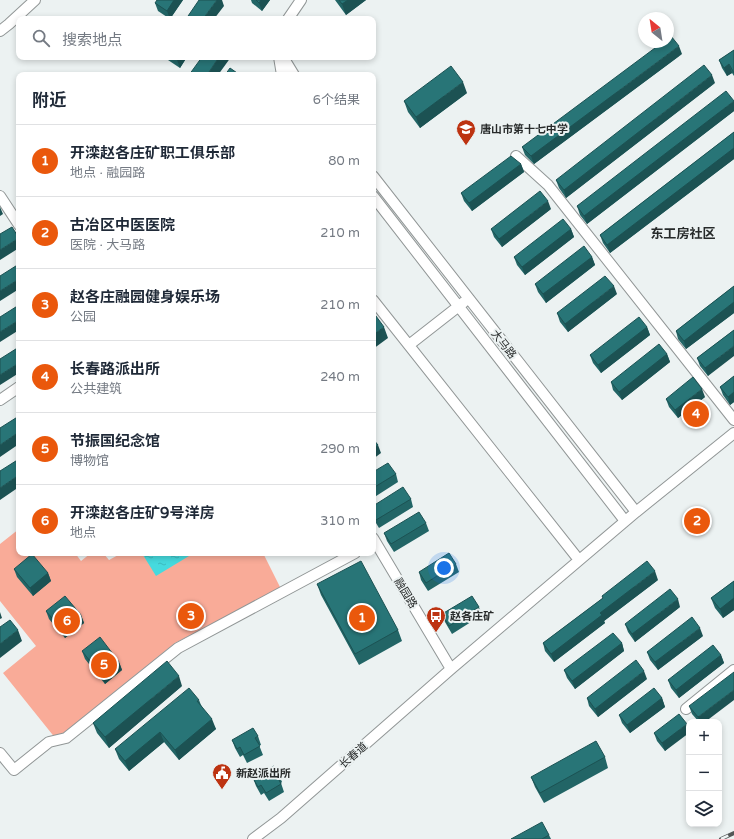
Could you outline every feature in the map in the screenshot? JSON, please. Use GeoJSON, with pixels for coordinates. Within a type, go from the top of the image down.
{"type":"FeatureCollection","features":[{"type":"Feature","properties":{"kind":"street"},"geometry":{"type":"LineString","coordinates":[[17,16],[34,0]]}},
{"type":"Feature","properties":{"kind":"street"},"geometry":{"type":"LineString","coordinates":[[290,16],[301,0]]}},
{"type":"Feature","properties":{"kind":"street"},"geometry":{"type":"LineString","coordinates":[[0,31],[16,17]]}},
{"type":"Feature","properties":{"kind":"street"},"geometry":{"type":"LineString","coordinates":[[280,60],[282,72]]}},
{"type":"Feature","properties":{"kind":"street"},"geometry":{"type":"LineString","coordinates":[[285,60],[292,72]]}},
{"type":"Feature","properties":{"kind":"street"},"geometry":{"type":"LineString","coordinates":[[516,156],[548,185],[734,420]]}},
{"type":"Feature","properties":{"kind":"street","name":"大马路"},"geometry":{"type":"LineString","coordinates":[[376,180],[636,512]]}},
{"type":"Feature","properties":{"kind":"street"},"geometry":{"type":"LineString","coordinates":[[0,196],[16,220]]}},
{"type":"Feature","properties":{"kind":"street","name":"大马路"},"geometry":{"type":"LineString","coordinates":[[376,200],[626,521]]}},
{"type":"Feature","properties":{"kind":"street"},"geometry":{"type":"LineString","coordinates":[[409,345],[469,299]]}},
{"type":"Feature","properties":{"kind":"street"},"geometry":{"type":"LineString","coordinates":[[376,304],[579,560]]}},
{"type":"Feature","properties":{"kind":"street"},"geometry":{"type":"LineString","coordinates":[[0,400],[16,389]]}},
{"type":"Feature","properties":{"kind":"street","name":"长春道"},"geometry":{"type":"LineString","coordinates":[[253,839],[298,803],[451,669],[579,560],[734,433]]}},
{"type":"Feature","properties":{"kind":"street","name":"融园路"},"geometry":{"type":"LineString","coordinates":[[376,544],[451,669]]}},
{"type":"Feature","properties":{"kind":"street"},"geometry":{"type":"LineString","coordinates":[[0,753],[14,770],[49,742],[66,738],[178,648],[349,556]]}},
{"type":"Feature","properties":{"kind":"street"},"geometry":{"type":"LineString","coordinates":[[686,709],[734,670]]}},
{"type":"Feature","properties":{"kind":"shaded area"},"geometry":{"type":"Polygon","coordinates":[[[16,531],[16,556],[77,556],[81,561],[87,556],[106,556],[109,560],[116,556],[264,556],[281,589],[175,643],[56,739],[3,673],[36,646],[0,601],[0,544],[16,531]]]}},
{"type":"Feature","properties":{"kind":"water"},"geometry":{"type":"Polygon","coordinates":[[[144,556],[189,556],[156,576],[144,556]]]}},
{"type":"Feature","properties":{"kind":"building"},"geometry":{"type":"Polygon","coordinates":[[[157,0],[174,0],[167,11],[155,3],[157,0]]]}},
{"type":"Feature","properties":{"kind":"building"},"geometry":{"type":"Polygon","coordinates":[[[199,0],[217,0],[205,16],[188,16],[199,0]]]}},
{"type":"Feature","properties":{"kind":"building"},"geometry":{"type":"Polygon","coordinates":[[[339,0],[348,0],[342,4],[339,0]]]}},
{"type":"Feature","properties":{"kind":"building"},"geometry":{"type":"Polygon","coordinates":[[[674,40],[679,46],[531,156],[522,147],[655,48],[674,48],[674,40]]]}},
{"type":"Feature","properties":{"kind":"building"},"geometry":{"type":"Polygon","coordinates":[[[734,50],[734,73],[729,64],[724,68],[719,60],[734,50]]]}},
{"type":"Feature","properties":{"kind":"building"},"geometry":{"type":"Polygon","coordinates":[[[200,60],[217,60],[209,72],[191,72],[200,60]]]}},
{"type":"Feature","properties":{"kind":"building"},"geometry":{"type":"Polygon","coordinates":[[[704,65],[712,75],[564,190],[556,180],[704,65]]]}},
{"type":"Feature","properties":{"kind":"building"},"geometry":{"type":"Polygon","coordinates":[[[451,66],[463,82],[416,117],[404,101],[451,66]]]}},
{"type":"Feature","properties":{"kind":"building"},"geometry":{"type":"Polygon","coordinates":[[[230,68],[236,72],[227,72],[230,68]]]}},
{"type":"Feature","properties":{"kind":"building"},"geometry":{"type":"Polygon","coordinates":[[[726,91],[734,101],[584,216],[577,206],[726,91]]]}},
{"type":"Feature","properties":{"kind":"building"},"geometry":{"type":"Polygon","coordinates":[[[734,132],[734,148],[607,245],[600,235],[734,132]]]}},
{"type":"Feature","properties":{"kind":"building"},"geometry":{"type":"Polygon","coordinates":[[[511,156],[521,164],[469,203],[461,193],[511,156]]]}},
{"type":"Feature","properties":{"kind":"building"},"geometry":{"type":"Polygon","coordinates":[[[540,191],[548,201],[499,239],[491,229],[540,191]]]}},
{"type":"Feature","properties":{"kind":"building"},"geometry":{"type":"Polygon","coordinates":[[[563,219],[571,229],[522,267],[514,257],[563,219]]]}},
{"type":"Feature","properties":{"kind":"building"},"geometry":{"type":"Polygon","coordinates":[[[12,227],[16,233],[16,240],[0,250],[0,234],[12,227]]]}},
{"type":"Feature","properties":{"kind":"building"},"geometry":{"type":"Polygon","coordinates":[[[584,246],[592,257],[543,294],[535,284],[584,246]]]}},
{"type":"Feature","properties":{"kind":"building"},"geometry":{"type":"Polygon","coordinates":[[[16,266],[16,281],[0,291],[0,276],[16,266]]]}},
{"type":"Feature","properties":{"kind":"building"},"geometry":{"type":"Polygon","coordinates":[[[605,276],[614,286],[565,324],[557,313],[605,276]]]}},
{"type":"Feature","properties":{"kind":"building"},"geometry":{"type":"Polygon","coordinates":[[[734,286],[734,302],[684,341],[676,331],[734,286]]]}},
{"type":"Feature","properties":{"kind":"building"},"geometry":{"type":"Polygon","coordinates":[[[16,307],[16,322],[0,332],[0,317],[16,307]]]}},
{"type":"Feature","properties":{"kind":"building"},"geometry":{"type":"Polygon","coordinates":[[[376,316],[384,327],[376,333],[376,316]]]}},
{"type":"Feature","properties":{"kind":"building"},"geometry":{"type":"Polygon","coordinates":[[[639,317],[647,327],[598,365],[590,355],[639,317]]]}},
{"type":"Feature","properties":{"kind":"building"},"geometry":{"type":"Polygon","coordinates":[[[734,330],[734,346],[705,368],[697,358],[734,330]]]}},
{"type":"Feature","properties":{"kind":"building"},"geometry":{"type":"Polygon","coordinates":[[[659,344],[667,354],[619,392],[611,382],[659,344]]]}},
{"type":"Feature","properties":{"kind":"building"},"geometry":{"type":"Polygon","coordinates":[[[16,349],[16,365],[0,375],[0,359],[16,349]]]}},
{"type":"Feature","properties":{"kind":"building"},"geometry":{"type":"Polygon","coordinates":[[[734,376],[734,392],[728,397],[720,387],[734,376]]]}},
{"type":"Feature","properties":{"kind":"building"},"geometry":{"type":"Polygon","coordinates":[[[693,377],[702,389],[675,410],[666,399],[693,377]]]}},
{"type":"Feature","properties":{"kind":"building"},"geometry":{"type":"Polygon","coordinates":[[[16,418],[16,434],[0,445],[0,428],[16,418]]]}},
{"type":"Feature","properties":{"kind":"building"},"geometry":{"type":"Polygon","coordinates":[[[16,461],[16,477],[0,488],[0,471],[16,461]]]}},
{"type":"Feature","properties":{"kind":"building"},"geometry":{"type":"Polygon","coordinates":[[[388,463],[396,474],[376,486],[376,470],[388,463]]]}},
{"type":"Feature","properties":{"kind":"building"},"geometry":{"type":"Polygon","coordinates":[[[403,487],[411,499],[376,520],[376,504],[403,487]]]}},
{"type":"Feature","properties":{"kind":"building"},"geometry":{"type":"Polygon","coordinates":[[[419,512],[426,523],[391,544],[384,533],[419,512]]]}},
{"type":"Feature","properties":{"kind":"building"},"geometry":{"type":"Polygon","coordinates":[[[449,553],[456,564],[426,583],[419,572],[449,553]]]}},
{"type":"Feature","properties":{"kind":"building"},"geometry":{"type":"Polygon","coordinates":[[[30,556],[34,556],[48,573],[30,588],[14,569],[30,556]]]}},
{"type":"Feature","properties":{"kind":"building"},"geometry":{"type":"Polygon","coordinates":[[[361,561],[398,630],[355,654],[317,584],[361,561]]]}},
{"type":"Feature","properties":{"kind":"building"},"geometry":{"type":"Polygon","coordinates":[[[647,561],[655,571],[600,613],[602,615],[551,654],[543,643],[603,598],[602,596],[647,561]]]}},
{"type":"Feature","properties":{"kind":"building"},"geometry":{"type":"Polygon","coordinates":[[[734,581],[734,598],[720,609],[711,598],[734,581]]]}},
{"type":"Feature","properties":{"kind":"building"},"geometry":{"type":"Polygon","coordinates":[[[670,589],[678,599],[632,634],[625,624],[670,589]]]}},
{"type":"Feature","properties":{"kind":"building"},"geometry":{"type":"Polygon","coordinates":[[[65,596],[81,615],[62,630],[46,611],[65,596]]]}},
{"type":"Feature","properties":{"kind":"building"},"geometry":{"type":"Polygon","coordinates":[[[472,596],[479,607],[449,626],[442,614],[472,596]]]}},
{"type":"Feature","properties":{"kind":"building"},"geometry":{"type":"Polygon","coordinates":[[[692,617],[700,628],[655,662],[647,652],[692,617]]]}},
{"type":"Feature","properties":{"kind":"building"},"geometry":{"type":"Polygon","coordinates":[[[10,620],[18,630],[0,644],[0,627],[10,620]]]}},
{"type":"Feature","properties":{"kind":"building"},"geometry":{"type":"Polygon","coordinates":[[[613,633],[622,643],[572,681],[564,670],[613,633]]]}},
{"type":"Feature","properties":{"kind":"building"},"geometry":{"type":"Polygon","coordinates":[[[100,637],[119,662],[102,676],[82,651],[100,637]]]}},
{"type":"Feature","properties":{"kind":"building"},"geometry":{"type":"Polygon","coordinates":[[[713,645],[721,655],[676,690],[668,680],[713,645]]]}},
{"type":"Feature","properties":{"kind":"building"},"geometry":{"type":"Polygon","coordinates":[[[636,660],[644,671],[595,709],[587,698],[636,660]]]}},
{"type":"Feature","properties":{"kind":"building"},"geometry":{"type":"Polygon","coordinates":[[[167,661],[179,676],[105,737],[93,723],[167,661]]]}},
{"type":"Feature","properties":{"kind":"building"},"geometry":{"type":"Polygon","coordinates":[[[734,672],[734,690],[698,717],[689,706],[734,672]]]}},
{"type":"Feature","properties":{"kind":"building"},"geometry":{"type":"Polygon","coordinates":[[[189,688],[199,700],[197,701],[212,719],[175,750],[160,732],[125,761],[115,749],[189,688]]]}},
{"type":"Feature","properties":{"kind":"building"},"geometry":{"type":"Polygon","coordinates":[[[654,688],[662,698],[627,725],[619,715],[654,688]]]}},
{"type":"Feature","properties":{"kind":"building"},"geometry":{"type":"Polygon","coordinates":[[[679,714],[686,723],[686,725],[662,743],[654,733],[679,714]]]}},
{"type":"Feature","properties":{"kind":"building"},"geometry":{"type":"Polygon","coordinates":[[[253,728],[258,736],[255,738],[260,746],[244,755],[240,747],[237,749],[232,740],[253,728]]]}},
{"type":"Feature","properties":{"kind":"building"},"geometry":{"type":"Polygon","coordinates":[[[596,741],[605,757],[540,793],[531,777],[596,741]]]}},
{"type":"Feature","properties":{"kind":"building"},"geometry":{"type":"Polygon","coordinates":[[[274,766],[279,774],[277,776],[281,784],[266,793],[261,785],[258,787],[253,778],[274,766]]]}},
{"type":"Feature","properties":{"kind":"building"},"geometry":{"type":"Polygon","coordinates":[[[542,822],[549,835],[542,839],[511,839],[542,822]]]}},
{"type":"Feature","properties":{"kind":"railway"},"geometry":{"type":"LineString","coordinates":[[721,839],[734,833]]}},
{"type":"Feature","properties":{"kind":"place","name":"唐山市第十七中学"},"geometry":{"type":"Point","coordinates":[466,146]}},
{"type":"Feature","properties":{"kind":"place","name":"长春路派出所"},"geometry":{"type":"Point","coordinates":[696,414]}},
{"type":"Feature","properties":{"kind":"place","name":"古冶区中医医院"},"geometry":{"type":"Point","coordinates":[697,521]}},
{"type":"Feature","properties":{"kind":"place","name":"赵各庄融园健身娱乐场"},"geometry":{"type":"Point","coordinates":[191,616]}},
{"type":"Feature","properties":{"kind":"place","name":"开滦赵各庄矿职工俱乐部"},"geometry":{"type":"Point","coordinates":[362,618]}},
{"type":"Feature","properties":{"kind":"place","name":"开滦赵各庄矿9号洋房"},"geometry":{"type":"Point","coordinates":[67,621]}},
{"type":"Feature","properties":{"kind":"place","name":"赵各庄矿"},"geometry":{"type":"Point","coordinates":[436,633]}},
{"type":"Feature","properties":{"kind":"place","name":"节振国纪念馆"},"geometry":{"type":"Point","coordinates":[104,665]}},
{"type":"Feature","properties":{"kind":"place","name":"新赵派出所"},"geometry":{"type":"Point","coordinates":[222,790]}},
{"type":"Feature","properties":{"kind":"district","name":"东工房社区"},"geometry":{"type":"Point","coordinates":[683,233]}}]}
